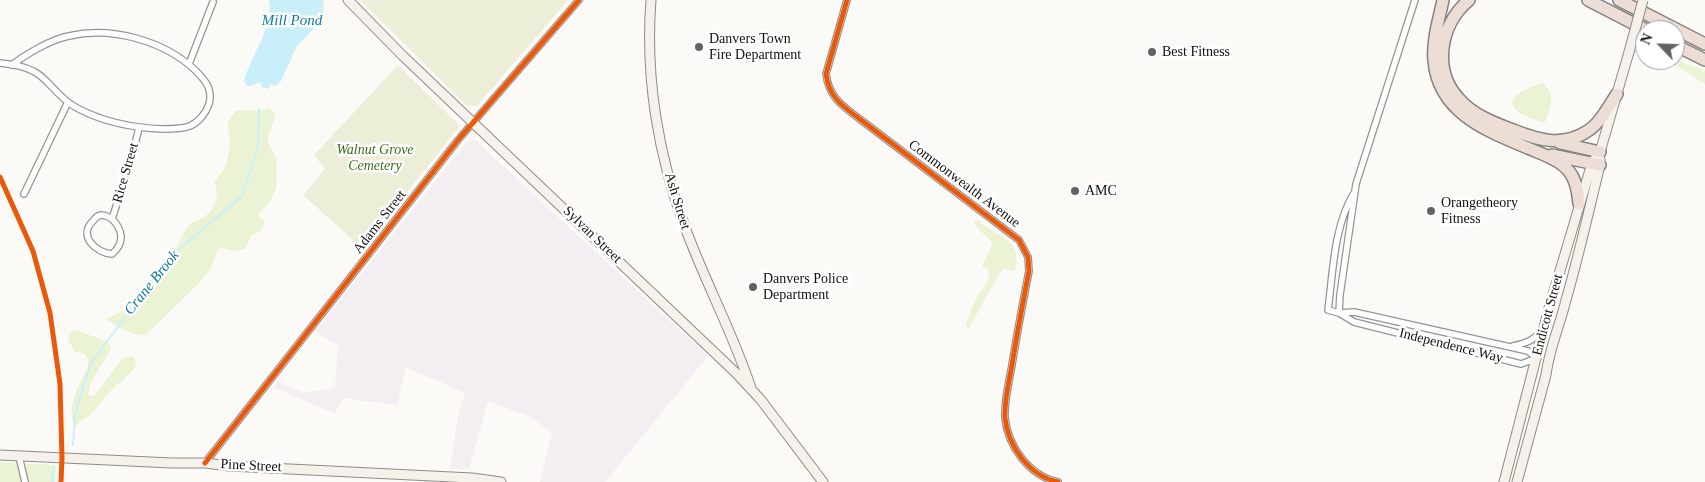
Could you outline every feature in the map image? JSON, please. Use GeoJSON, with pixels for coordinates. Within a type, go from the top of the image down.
{"type":"FeatureCollection","features":[{"type":"Feature","properties":{"kind":"highway"},"geometry":{"type":"LineString","coordinates":[[1443,0],[1436,32],[1434,59],[1439,82],[1445,92],[1458,110],[1473,122],[1494,134],[1560,163],[1572,176],[1579,204]]}},
{"type":"Feature","properties":{"kind":"highway"},"geometry":{"type":"LineString","coordinates":[[1469,0],[1451,20],[1443,41],[1443,64],[1451,88],[1460,100],[1484,118],[1526,135],[1600,152]]}},
{"type":"Feature","properties":{"kind":"highway"},"geometry":{"type":"LineString","coordinates":[[1576,0],[1601,7]]}},
{"type":"Feature","properties":{"kind":"highway"},"geometry":{"type":"LineString","coordinates":[[1588,0],[1635,24]]}},
{"type":"Feature","properties":{"kind":"highway"},"geometry":{"type":"LineString","coordinates":[[1619,0],[1705,44]]}},
{"type":"Feature","properties":{"kind":"highway"},"geometry":{"type":"LineString","coordinates":[[1685,49],[1705,60]]}},
{"type":"Feature","properties":{"kind":"highway"},"geometry":{"type":"LineString","coordinates":[[1553,142],[1565,141],[1588,131],[1602,117],[1617,94]]}},
{"type":"Feature","properties":{"kind":"highway"},"geometry":{"type":"LineString","coordinates":[[1538,152],[1596,164]]}},
{"type":"Feature","properties":{"kind":"main road","name":"Sylvan Street"},"geometry":{"type":"LineString","coordinates":[[348,0],[403,56],[684,323],[752,391],[780,424],[823,482]]}},
{"type":"Feature","properties":{"kind":"main road","name":"Ash Street"},"geometry":{"type":"LineString","coordinates":[[650,0],[653,95],[659,132],[672,188],[684,226],[732,336],[752,391]]}},
{"type":"Feature","properties":{"kind":"main road","name":"Endicott Street"},"geometry":{"type":"LineString","coordinates":[[1504,482],[1579,204],[1600,152],[1643,0]]}},
{"type":"Feature","properties":{"kind":"main road","name":"Endicott Street"},"geometry":{"type":"LineString","coordinates":[[1517,482],[1546,375],[1547,362],[1566,304],[1596,164]]}},
{"type":"Feature","properties":{"kind":"main road"},"geometry":{"type":"LineString","coordinates":[[1536,358],[1547,362]]}},
{"type":"Feature","properties":{"kind":"main road","name":"Pine Street"},"geometry":{"type":"LineString","coordinates":[[0,455],[206,463],[229,466],[472,478],[502,482]]}},
{"type":"Feature","properties":{"kind":"street","name":"Adams Street"},"geometry":{"type":"LineString","coordinates":[[206,463],[458,140],[579,0]]}},
{"type":"Feature","properties":{"kind":"street","name":"Commonwealth Avenue"},"geometry":{"type":"LineString","coordinates":[[847,0],[826,74],[831,94],[865,124],[1020,240],[1026,251],[1029,270],[1007,389],[1005,417],[1008,434],[1014,448],[1024,462],[1039,473],[1058,482]]}},
{"type":"Feature","properties":{"kind":"street","name":"Independence Way"},"geometry":{"type":"LineString","coordinates":[[1339,313],[1356,184],[1415,0]]}},
{"type":"Feature","properties":{"kind":"street"},"geometry":{"type":"LineString","coordinates":[[189,64],[213,2]]}},
{"type":"Feature","properties":{"kind":"street"},"geometry":{"type":"LineString","coordinates":[[0,63],[12,64],[39,74],[68,102],[94,116],[139,128],[175,129],[189,127],[203,115],[211,93],[202,77],[189,64],[170,53],[119,34],[101,32],[68,36],[23,56],[12,64]]}},
{"type":"Feature","properties":{"kind":"street"},"geometry":{"type":"LineString","coordinates":[[24,194],[68,102]]}},
{"type":"Feature","properties":{"kind":"street","name":"Rice Street"},"geometry":{"type":"LineString","coordinates":[[112,218],[131,160],[139,128]]}},
{"type":"Feature","properties":{"kind":"street","name":"Independence Way"},"geometry":{"type":"LineString","coordinates":[[1339,313],[1354,312],[1511,347],[1528,351],[1536,358],[1521,364],[1354,322],[1339,313],[1328,310],[1341,221],[1348,202],[1354,193]]}},
{"type":"Feature","properties":{"kind":"street","name":"Rice Street"},"geometry":{"type":"LineString","coordinates":[[103,215],[112,218],[120,226],[122,237],[118,248],[112,254],[95,247],[87,237],[86,232],[97,216],[103,215]]}},
{"type":"Feature","properties":{"kind":"street","name":"Independence Way"},"geometry":{"type":"LineString","coordinates":[[1511,347],[1527,343],[1535,338],[1545,326]]}},
{"type":"Feature","properties":{"kind":"street"},"geometry":{"type":"LineString","coordinates":[[19,456],[25,482]]}},
{"type":"Feature","properties":{"kind":"shaded area"},"geometry":{"type":"Polygon","coordinates":[[[474,139],[708,356],[605,482],[540,482],[552,432],[528,416],[488,401],[469,469],[450,469],[458,416],[465,393],[406,367],[397,405],[344,398],[335,413],[274,388],[277,381],[305,393],[335,388],[338,346],[315,331],[467,142],[474,139]]]}},
{"type":"Feature","properties":{"kind":"green space"},"geometry":{"type":"Polygon","coordinates":[[[360,0],[568,0],[477,106],[467,106],[360,0]]]}},
{"type":"Feature","properties":{"kind":"green space"},"geometry":{"type":"Polygon","coordinates":[[[1685,63],[1705,71],[1705,84],[1683,70],[1685,70],[1685,63]]]}},
{"type":"Feature","properties":{"kind":"green space","name":"Walnut Grove Cemetery"},"geometry":{"type":"Polygon","coordinates":[[[398,65],[460,126],[362,248],[303,195],[325,169],[314,155],[398,65]]]}},
{"type":"Feature","properties":{"kind":"green space"},"geometry":{"type":"Polygon","coordinates":[[[1543,83],[1550,92],[1551,97],[1546,121],[1544,122],[1534,120],[1517,111],[1512,102],[1520,93],[1543,83]]]}},
{"type":"Feature","properties":{"kind":"green space"},"geometry":{"type":"Polygon","coordinates":[[[268,108],[272,110],[275,117],[268,141],[275,155],[277,172],[275,192],[259,214],[260,218],[264,220],[263,226],[256,234],[251,235],[245,249],[235,251],[224,248],[218,249],[211,268],[200,282],[146,335],[130,332],[111,322],[107,319],[122,311],[133,301],[170,253],[177,247],[190,224],[208,214],[214,206],[217,192],[214,182],[226,165],[230,144],[228,125],[232,115],[236,111],[263,110],[268,108]]]}},
{"type":"Feature","properties":{"kind":"green space"},"geometry":{"type":"Polygon","coordinates":[[[976,220],[1010,242],[1015,250],[1016,262],[1015,270],[1012,271],[1005,268],[999,274],[969,328],[966,324],[976,298],[990,275],[987,269],[982,267],[992,245],[974,222],[976,220]]]}},
{"type":"Feature","properties":{"kind":"green space"},"geometry":{"type":"Polygon","coordinates":[[[75,330],[108,342],[111,348],[90,385],[89,396],[95,395],[122,359],[131,356],[135,359],[136,363],[133,370],[120,384],[117,384],[93,412],[75,428],[72,404],[87,370],[88,360],[84,354],[75,352],[68,340],[69,334],[75,330]]]}},
{"type":"Feature","properties":{"kind":"green space"},"geometry":{"type":"Polygon","coordinates":[[[0,462],[56,465],[55,482],[0,482],[0,462]]]}},
{"type":"Feature","properties":{"kind":"water","name":"Mill Pond"},"geometry":{"type":"Polygon","coordinates":[[[269,0],[323,0],[324,9],[317,25],[297,46],[281,81],[275,86],[271,84],[269,89],[262,87],[260,82],[250,86],[246,85],[244,81],[265,31],[270,11],[269,0]]]}},
{"type":"Feature","properties":{"kind":"waterway","name":"Crane Brook"},"geometry":{"type":"LineString","coordinates":[[73,445],[75,414],[91,363],[170,257],[242,196],[258,147],[259,109]]}},
{"type":"Feature","properties":{"kind":"waterway","name":"Crane Brook"},"geometry":{"type":"LineString","coordinates":[[52,482],[54,468]]}},
{"type":"Feature","properties":{"kind":"cycle path"},"geometry":{"type":"LineString","coordinates":[[205,463],[458,140],[579,0]]}},
{"type":"Feature","properties":{"kind":"cycle path"},"geometry":{"type":"LineString","coordinates":[[847,0],[826,74],[830,89],[838,101],[1019,240],[1028,257],[1029,271],[1007,392],[1005,418],[1010,439],[1022,458],[1038,473],[1058,482]]}},
{"type":"Feature","properties":{"kind":"cycle path"},"geometry":{"type":"LineString","coordinates":[[0,177],[33,251],[50,313],[60,384],[61,482]]}},
{"type":"Feature","properties":{"kind":"place","name":"Danvers Town Fire Department"},"geometry":{"type":"Point","coordinates":[699,47]}},
{"type":"Feature","properties":{"kind":"place","name":"Best Fitness"},"geometry":{"type":"Point","coordinates":[1152,52]}},
{"type":"Feature","properties":{"kind":"place","name":"AMC"},"geometry":{"type":"Point","coordinates":[1075,191]}},
{"type":"Feature","properties":{"kind":"place","name":"Orangetheory Fitness"},"geometry":{"type":"Point","coordinates":[1431,211]}},
{"type":"Feature","properties":{"kind":"place","name":"Danvers Police Department"},"geometry":{"type":"Point","coordinates":[753,287]}}]}
